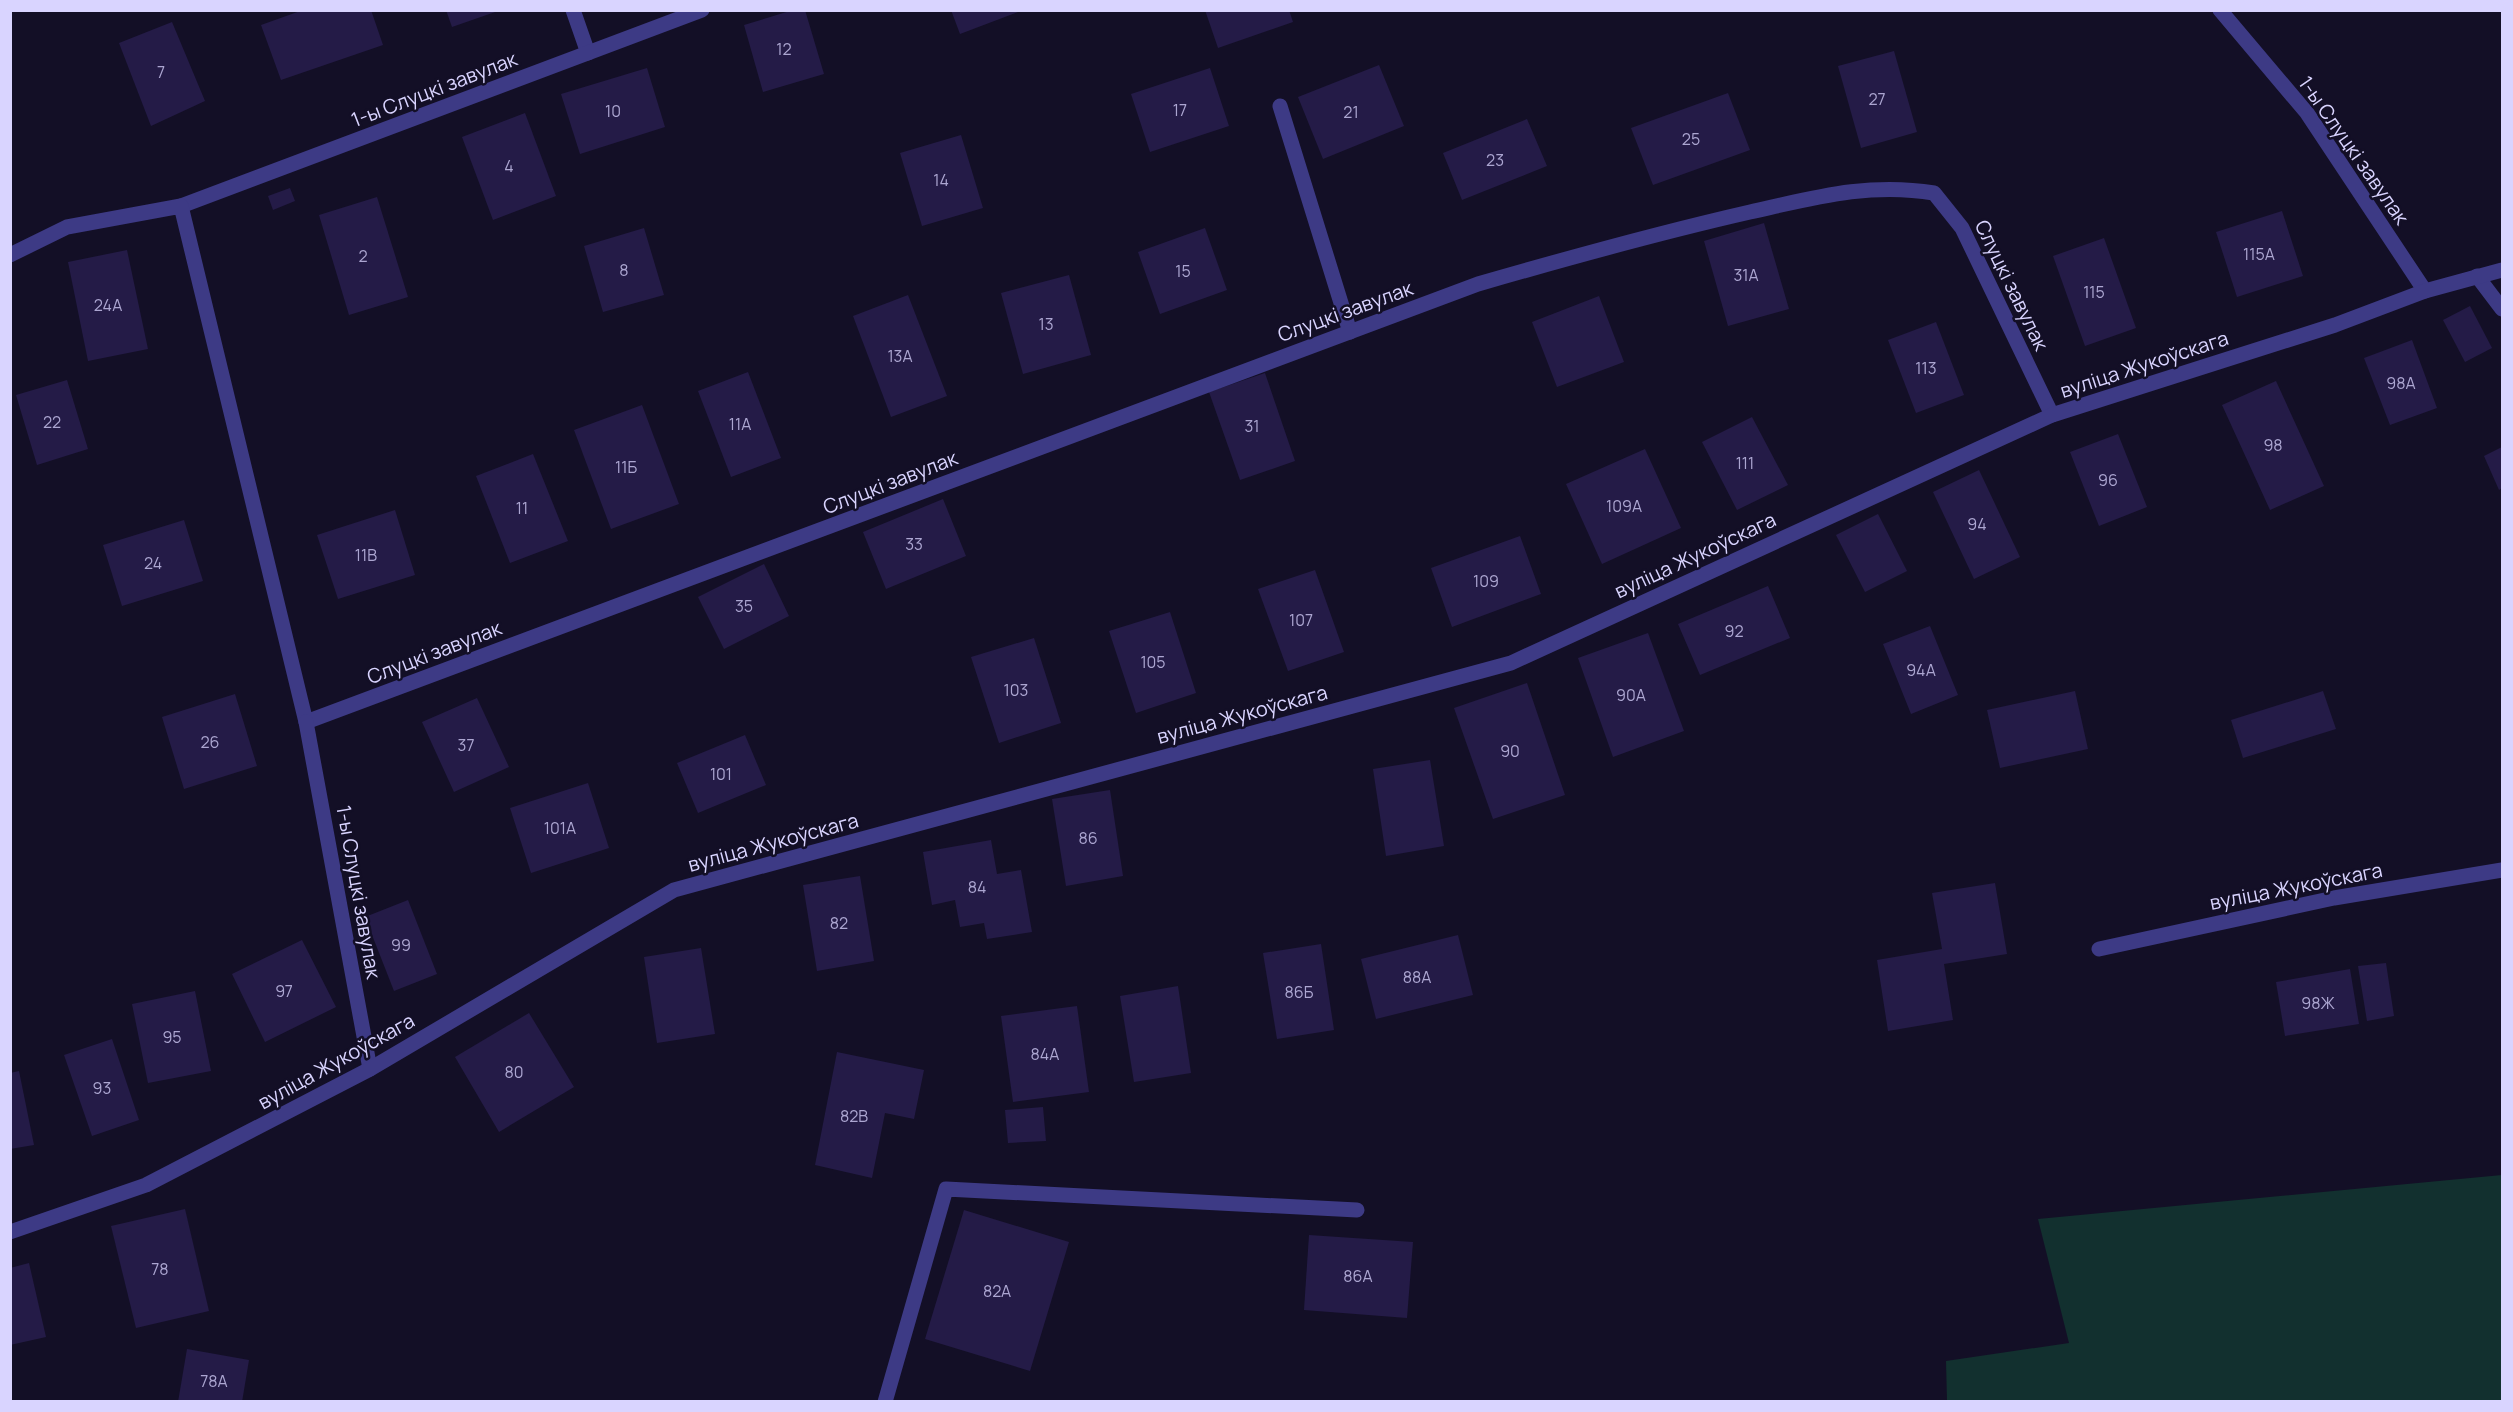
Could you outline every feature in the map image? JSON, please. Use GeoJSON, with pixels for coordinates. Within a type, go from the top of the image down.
{"type":"FeatureCollection","features":[{"type":"Feature","properties":{"kind":"street"},"geometry":{"type":"LineString","coordinates":[[573,10],[588,53]]}},
{"type":"Feature","properties":{"kind":"street","name":"1-ы Слуцкі завулак"},"geometry":{"type":"LineString","coordinates":[[181,206],[702,10]]}},
{"type":"Feature","properties":{"kind":"street","name":"1-ы Слуцкі завулак"},"geometry":{"type":"LineString","coordinates":[[2220,10],[2307,112],[2425,291]]}},
{"type":"Feature","properties":{"kind":"street"},"geometry":{"type":"LineString","coordinates":[[1280,106],[1350,332]]}},
{"type":"Feature","properties":{"kind":"street","name":"Слуцкі завулак"},"geometry":{"type":"LineString","coordinates":[[306,722],[1478,284],[1653,234],[1834,194],[1899,187],[1934,193],[1962,228],[2052,415]]}},
{"type":"Feature","properties":{"kind":"street"},"geometry":{"type":"LineString","coordinates":[[10,255],[67,227],[181,206],[306,722]]}},
{"type":"Feature","properties":{"kind":"street","name":"вуліца Жукоўскага"},"geometry":{"type":"LineString","coordinates":[[10,1232],[146,1185],[370,1069],[674,890],[1511,663],[2052,415],[2335,325],[2425,291],[2502,270]]}},
{"type":"Feature","properties":{"kind":"street"},"geometry":{"type":"LineString","coordinates":[[2477,276],[2502,309]]}},
{"type":"Feature","properties":{"kind":"street","name":"1-ы Слуцкі завулак"},"geometry":{"type":"LineString","coordinates":[[306,722],[370,1069]]}},
{"type":"Feature","properties":{"kind":"street","name":"вуліца Жукоўскага"},"geometry":{"type":"LineString","coordinates":[[2099,949],[2334,898],[2502,870]]}},
{"type":"Feature","properties":{"kind":"street"},"geometry":{"type":"LineString","coordinates":[[885,1401],[946,1189],[1357,1210]]}},
{"type":"Feature","properties":{"kind":"green space"},"geometry":{"type":"Polygon","coordinates":[[[2502,1175],[2502,1401],[1947,1401],[1946,1361],[2069,1343],[2038,1219],[2502,1175]]]}},
{"type":"Feature","properties":{"kind":"building"},"geometry":{"type":"Polygon","coordinates":[[[303,10],[371,10],[383,45],[281,80],[261,25],[303,10]]]}},
{"type":"Feature","properties":{"kind":"building"},"geometry":{"type":"Polygon","coordinates":[[[446,10],[498,10],[498,11],[452,27],[446,10]]]}},
{"type":"Feature","properties":{"kind":"building"},"geometry":{"type":"Polygon","coordinates":[[[793,10],[805,10],[824,74],[763,92],[744,25],[793,10]]]}},
{"type":"Feature","properties":{"kind":"building"},"geometry":{"type":"Polygon","coordinates":[[[951,10],[1017,10],[1018,12],[960,34],[951,10]]]}},
{"type":"Feature","properties":{"kind":"building"},"geometry":{"type":"Polygon","coordinates":[[[1205,10],[1289,10],[1293,22],[1218,48],[1205,10]]]}},
{"type":"Feature","properties":{"kind":"building"},"geometry":{"type":"Polygon","coordinates":[[[172,22],[205,101],[151,126],[119,43],[172,22]]]}},
{"type":"Feature","properties":{"kind":"building"},"geometry":{"type":"Polygon","coordinates":[[[1894,51],[1917,132],[1861,148],[1838,66],[1894,51]]]}},
{"type":"Feature","properties":{"kind":"building"},"geometry":{"type":"Polygon","coordinates":[[[1379,65],[1404,126],[1323,159],[1298,97],[1379,65]]]}},
{"type":"Feature","properties":{"kind":"building"},"geometry":{"type":"Polygon","coordinates":[[[647,68],[665,127],[580,154],[561,94],[647,68]]]}},
{"type":"Feature","properties":{"kind":"building"},"geometry":{"type":"Polygon","coordinates":[[[1210,68],[1229,126],[1150,152],[1131,94],[1210,68]]]}},
{"type":"Feature","properties":{"kind":"building"},"geometry":{"type":"Polygon","coordinates":[[[1728,93],[1750,150],[1653,185],[1631,128],[1728,93]]]}},
{"type":"Feature","properties":{"kind":"building"},"geometry":{"type":"Polygon","coordinates":[[[525,113],[556,196],[493,220],[462,137],[525,113]]]}},
{"type":"Feature","properties":{"kind":"building"},"geometry":{"type":"Polygon","coordinates":[[[1527,119],[1547,166],[1462,200],[1443,153],[1527,119]]]}},
{"type":"Feature","properties":{"kind":"building"},"geometry":{"type":"Polygon","coordinates":[[[961,135],[983,208],[922,226],[900,153],[961,135]]]}},
{"type":"Feature","properties":{"kind":"building"},"geometry":{"type":"Polygon","coordinates":[[[290,188],[295,201],[273,210],[268,196],[290,188]]]}},
{"type":"Feature","properties":{"kind":"building"},"geometry":{"type":"Polygon","coordinates":[[[377,197],[408,297],[349,315],[319,215],[377,197]]]}},
{"type":"Feature","properties":{"kind":"building"},"geometry":{"type":"Polygon","coordinates":[[[2282,211],[2303,276],[2237,297],[2216,232],[2282,211]]]}},
{"type":"Feature","properties":{"kind":"building"},"geometry":{"type":"Polygon","coordinates":[[[1764,223],[1789,309],[1728,326],[1704,241],[1764,223]]]}},
{"type":"Feature","properties":{"kind":"building"},"geometry":{"type":"Polygon","coordinates":[[[644,228],[664,295],[603,312],[584,246],[644,228]]]}},
{"type":"Feature","properties":{"kind":"building"},"geometry":{"type":"Polygon","coordinates":[[[1205,228],[1227,290],[1160,314],[1138,252],[1205,228]]]}},
{"type":"Feature","properties":{"kind":"building"},"geometry":{"type":"Polygon","coordinates":[[[2104,238],[2136,328],[2085,346],[2053,256],[2104,238]]]}},
{"type":"Feature","properties":{"kind":"building"},"geometry":{"type":"Polygon","coordinates":[[[127,250],[148,349],[88,361],[68,262],[127,250]]]}},
{"type":"Feature","properties":{"kind":"building"},"geometry":{"type":"Polygon","coordinates":[[[1069,275],[1091,355],[1023,374],[1001,293],[1069,275]]]}},
{"type":"Feature","properties":{"kind":"building"},"geometry":{"type":"Polygon","coordinates":[[[908,295],[947,396],[891,417],[853,316],[908,295]]]}},
{"type":"Feature","properties":{"kind":"building"},"geometry":{"type":"Polygon","coordinates":[[[1599,296],[1624,362],[1557,387],[1532,322],[1599,296]]]}},
{"type":"Feature","properties":{"kind":"building"},"geometry":{"type":"Polygon","coordinates":[[[2470,306],[2492,348],[2465,362],[2443,320],[2470,306]]]}},
{"type":"Feature","properties":{"kind":"building"},"geometry":{"type":"Polygon","coordinates":[[[1936,322],[1964,395],[1916,413],[1888,340],[1936,322]]]}},
{"type":"Feature","properties":{"kind":"building"},"geometry":{"type":"Polygon","coordinates":[[[2412,340],[2437,408],[2390,425],[2364,358],[2412,340]]]}},
{"type":"Feature","properties":{"kind":"building"},"geometry":{"type":"Polygon","coordinates":[[[748,372],[781,458],[731,477],[698,391],[748,372]]]}},
{"type":"Feature","properties":{"kind":"building"},"geometry":{"type":"Polygon","coordinates":[[[1265,373],[1295,461],[1240,480],[1209,392],[1265,373]]]}},
{"type":"Feature","properties":{"kind":"building"},"geometry":{"type":"Polygon","coordinates":[[[67,380],[88,449],[37,465],[16,395],[67,380]]]}},
{"type":"Feature","properties":{"kind":"building"},"geometry":{"type":"Polygon","coordinates":[[[2276,381],[2324,486],[2270,510],[2222,405],[2276,381]]]}},
{"type":"Feature","properties":{"kind":"building"},"geometry":{"type":"Polygon","coordinates":[[[642,405],[679,504],[611,529],[574,430],[642,405]]]}},
{"type":"Feature","properties":{"kind":"building"},"geometry":{"type":"Polygon","coordinates":[[[1752,417],[1788,485],[1737,510],[1702,442],[1752,417]]]}},
{"type":"Feature","properties":{"kind":"building"},"geometry":{"type":"Polygon","coordinates":[[[2118,434],[2147,507],[2099,526],[2070,452],[2118,434]]]}},
{"type":"Feature","properties":{"kind":"building"},"geometry":{"type":"Polygon","coordinates":[[[2502,447],[2502,488],[2499,490],[2484,456],[2502,447]]]}},
{"type":"Feature","properties":{"kind":"building"},"geometry":{"type":"Polygon","coordinates":[[[1645,449],[1681,528],[1602,564],[1566,484],[1645,449]]]}},
{"type":"Feature","properties":{"kind":"building"},"geometry":{"type":"Polygon","coordinates":[[[533,454],[568,541],[510,563],[476,476],[533,454]]]}},
{"type":"Feature","properties":{"kind":"building"},"geometry":{"type":"Polygon","coordinates":[[[1979,470],[2020,557],[1974,579],[1933,492],[1979,470]]]}},
{"type":"Feature","properties":{"kind":"building"},"geometry":{"type":"Polygon","coordinates":[[[943,499],[966,556],[886,589],[863,532],[943,499]]]}},
{"type":"Feature","properties":{"kind":"building"},"geometry":{"type":"Polygon","coordinates":[[[395,510],[415,575],[338,599],[317,535],[395,510]]]}},
{"type":"Feature","properties":{"kind":"building"},"geometry":{"type":"Polygon","coordinates":[[[1878,514],[1907,571],[1865,592],[1836,535],[1878,514]]]}},
{"type":"Feature","properties":{"kind":"building"},"geometry":{"type":"Polygon","coordinates":[[[184,520],[203,581],[122,606],[103,545],[184,520]]]}},
{"type":"Feature","properties":{"kind":"building"},"geometry":{"type":"Polygon","coordinates":[[[1520,536],[1541,594],[1452,627],[1431,568],[1520,536]]]}},
{"type":"Feature","properties":{"kind":"building"},"geometry":{"type":"Polygon","coordinates":[[[764,564],[789,616],[724,649],[698,597],[764,564]]]}},
{"type":"Feature","properties":{"kind":"building"},"geometry":{"type":"Polygon","coordinates":[[[1315,570],[1344,652],[1288,671],[1258,589],[1315,570]]]}},
{"type":"Feature","properties":{"kind":"building"},"geometry":{"type":"Polygon","coordinates":[[[1768,586],[1790,638],[1700,675],[1678,624],[1768,586]]]}},
{"type":"Feature","properties":{"kind":"building"},"geometry":{"type":"Polygon","coordinates":[[[1170,612],[1196,693],[1136,713],[1109,631],[1170,612]]]}},
{"type":"Feature","properties":{"kind":"building"},"geometry":{"type":"Polygon","coordinates":[[[1930,626],[1958,695],[1911,714],[1883,644],[1930,626]]]}},
{"type":"Feature","properties":{"kind":"building"},"geometry":{"type":"Polygon","coordinates":[[[1648,633],[1684,731],[1613,757],[1578,658],[1648,633]]]}},
{"type":"Feature","properties":{"kind":"building"},"geometry":{"type":"Polygon","coordinates":[[[1034,638],[1061,723],[999,743],[971,657],[1034,638]]]}},
{"type":"Feature","properties":{"kind":"building"},"geometry":{"type":"Polygon","coordinates":[[[1527,683],[1565,795],[1493,819],[1454,708],[1527,683]]]}},
{"type":"Feature","properties":{"kind":"building"},"geometry":{"type":"Polygon","coordinates":[[[2075,691],[2088,749],[2000,768],[1987,710],[2075,691]]]}},
{"type":"Feature","properties":{"kind":"building"},"geometry":{"type":"Polygon","coordinates":[[[2323,691],[2336,729],[2243,758],[2231,720],[2323,691]]]}},
{"type":"Feature","properties":{"kind":"building"},"geometry":{"type":"Polygon","coordinates":[[[235,694],[257,766],[184,789],[162,717],[235,694]]]}},
{"type":"Feature","properties":{"kind":"building"},"geometry":{"type":"Polygon","coordinates":[[[477,698],[509,767],[454,792],[422,722],[477,698]]]}},
{"type":"Feature","properties":{"kind":"building"},"geometry":{"type":"Polygon","coordinates":[[[745,735],[766,785],[698,813],[677,763],[745,735]]]}},
{"type":"Feature","properties":{"kind":"building"},"geometry":{"type":"Polygon","coordinates":[[[1430,760],[1444,846],[1386,856],[1373,769],[1430,760]]]}},
{"type":"Feature","properties":{"kind":"building"},"geometry":{"type":"Polygon","coordinates":[[[588,783],[609,848],[531,873],[510,808],[588,783]]]}},
{"type":"Feature","properties":{"kind":"building"},"geometry":{"type":"Polygon","coordinates":[[[1110,790],[1123,876],[1066,886],[1052,799],[1110,790]]]}},
{"type":"Feature","properties":{"kind":"building"},"geometry":{"type":"Polygon","coordinates":[[[991,840],[997,874],[1021,870],[1032,932],[987,939],[984,923],[960,927],[955,900],[932,905],[923,852],[991,840]]]}},
{"type":"Feature","properties":{"kind":"building"},"geometry":{"type":"Polygon","coordinates":[[[860,876],[874,961],[817,971],[803,885],[860,876]]]}},
{"type":"Feature","properties":{"kind":"building"},"geometry":{"type":"Polygon","coordinates":[[[1995,883],[2007,954],[1944,964],[1953,1020],[1888,1031],[1877,960],[1942,949],[1932,893],[1995,883]]]}},
{"type":"Feature","properties":{"kind":"building"},"geometry":{"type":"Polygon","coordinates":[[[408,900],[437,974],[394,991],[365,917],[408,900]]]}},
{"type":"Feature","properties":{"kind":"building"},"geometry":{"type":"Polygon","coordinates":[[[1458,935],[1473,995],[1376,1019],[1361,959],[1458,935]]]}},
{"type":"Feature","properties":{"kind":"building"},"geometry":{"type":"Polygon","coordinates":[[[302,940],[336,1007],[265,1042],[232,974],[302,940]]]}},
{"type":"Feature","properties":{"kind":"building"},"geometry":{"type":"Polygon","coordinates":[[[1321,944],[1334,1030],[1277,1039],[1263,953],[1321,944]]]}},
{"type":"Feature","properties":{"kind":"building"},"geometry":{"type":"Polygon","coordinates":[[[701,948],[715,1034],[657,1043],[644,957],[701,948]]]}},
{"type":"Feature","properties":{"kind":"building"},"geometry":{"type":"Polygon","coordinates":[[[2386,963],[2394,1016],[2367,1021],[2358,966],[2386,963]]]}},
{"type":"Feature","properties":{"kind":"building"},"geometry":{"type":"Polygon","coordinates":[[[2350,969],[2359,1024],[2285,1036],[2276,982],[2350,969]]]}},
{"type":"Feature","properties":{"kind":"building"},"geometry":{"type":"Polygon","coordinates":[[[1178,986],[1191,1073],[1134,1082],[1120,996],[1178,986]]]}},
{"type":"Feature","properties":{"kind":"building"},"geometry":{"type":"Polygon","coordinates":[[[195,991],[211,1071],[148,1083],[132,1004],[195,991]]]}},
{"type":"Feature","properties":{"kind":"building"},"geometry":{"type":"Polygon","coordinates":[[[1077,1006],[1089,1092],[1013,1102],[1001,1016],[1077,1006]]]}},
{"type":"Feature","properties":{"kind":"building"},"geometry":{"type":"Polygon","coordinates":[[[529,1013],[574,1087],[499,1132],[455,1057],[529,1013]]]}},
{"type":"Feature","properties":{"kind":"building"},"geometry":{"type":"Polygon","coordinates":[[[112,1039],[139,1120],[92,1136],[64,1055],[112,1039]]]}},
{"type":"Feature","properties":{"kind":"building"},"geometry":{"type":"Polygon","coordinates":[[[837,1052],[924,1070],[914,1119],[885,1113],[872,1178],[815,1165],[837,1052]]]}},
{"type":"Feature","properties":{"kind":"building"},"geometry":{"type":"Polygon","coordinates":[[[19,1071],[34,1145],[10,1149],[10,1073],[19,1071]]]}},
{"type":"Feature","properties":{"kind":"building"},"geometry":{"type":"Polygon","coordinates":[[[1043,1107],[1046,1141],[1008,1143],[1005,1110],[1043,1107]]]}},
{"type":"Feature","properties":{"kind":"building"},"geometry":{"type":"Polygon","coordinates":[[[185,1209],[209,1311],[136,1328],[111,1226],[185,1209]]]}},
{"type":"Feature","properties":{"kind":"building"},"geometry":{"type":"Polygon","coordinates":[[[964,1210],[1069,1242],[1030,1371],[925,1339],[964,1210]]]}},
{"type":"Feature","properties":{"kind":"building"},"geometry":{"type":"Polygon","coordinates":[[[1309,1235],[1413,1242],[1407,1318],[1304,1310],[1309,1235]]]}},
{"type":"Feature","properties":{"kind":"building"},"geometry":{"type":"Polygon","coordinates":[[[29,1263],[46,1337],[10,1345],[10,1268],[29,1263]]]}},
{"type":"Feature","properties":{"kind":"building"},"geometry":{"type":"Polygon","coordinates":[[[187,1349],[249,1360],[242,1402],[178,1402],[187,1349]]]}}]}
